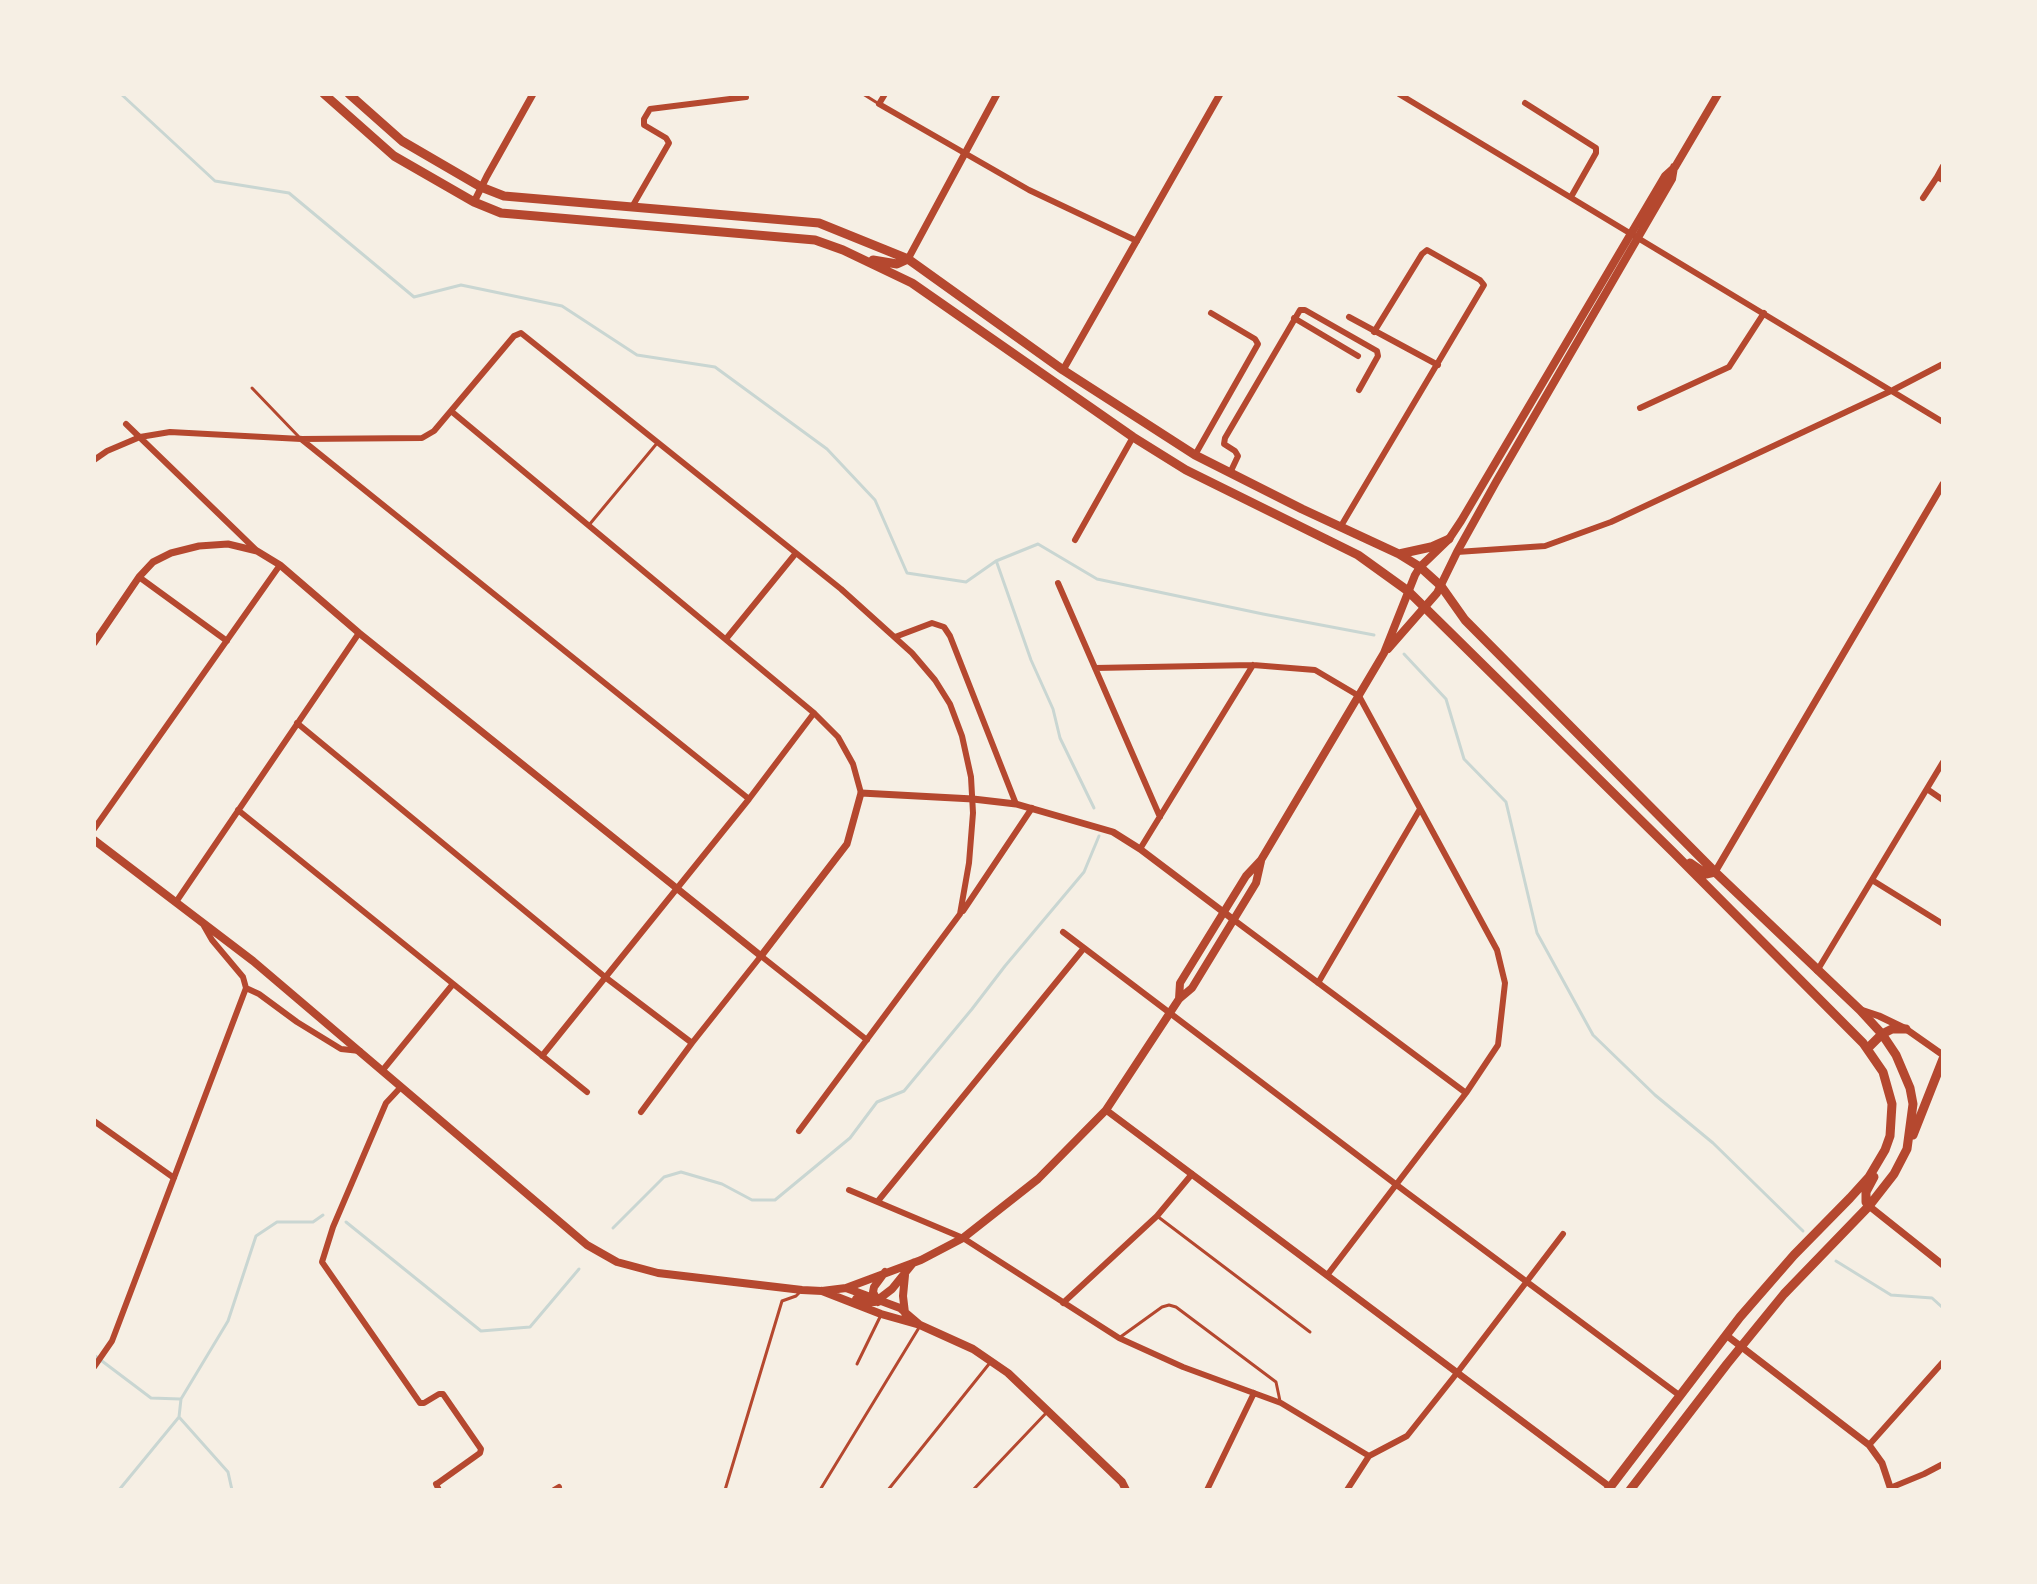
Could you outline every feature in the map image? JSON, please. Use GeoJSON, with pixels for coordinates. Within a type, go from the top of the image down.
{"type":"FeatureCollection","features":[{"type":"Feature","properties":{"kind":"main road"},"geometry":{"type":"LineString","coordinates":[[324,94],[394,156],[474,202],[501,213],[815,240],[884,263],[897,264],[908,259]]}},
{"type":"Feature","properties":{"kind":"main road"},"geometry":{"type":"LineString","coordinates":[[349,94],[402,141],[481,187],[504,196],[819,223],[908,259],[1063,370],[1195,455],[1420,567],[1441,586],[1465,620],[1715,872],[1882,1034],[1896,1055],[1910,1088],[1913,1104],[1907,1149]]}},
{"type":"Feature","properties":{"kind":"main road"},"geometry":{"type":"LineString","coordinates":[[1384,653],[1441,586],[1665,176],[1675,167],[1718,94]]}},
{"type":"Feature","properties":{"kind":"main road"},"geometry":{"type":"LineString","coordinates":[[1179,999],[1180,983],[1246,876],[1261,860],[1384,653],[1420,567],[1449,539],[1634,235]]}},
{"type":"Feature","properties":{"kind":"main road"},"geometry":{"type":"LineString","coordinates":[[843,250],[912,283],[1133,437],[1186,470],[1358,555],[1408,591],[1868,1048],[1883,1072],[1892,1104],[1893,1121],[1880,1167],[1866,1192],[1869,1206]]}},
{"type":"Feature","properties":{"kind":"main road"},"geometry":{"type":"LineString","coordinates":[[1399,554],[1431,547],[1449,539]]}},
{"type":"Feature","properties":{"kind":"main road"},"geometry":{"type":"LineString","coordinates":[[94,840],[253,961],[587,1245],[617,1262],[658,1273],[822,1291],[846,1288],[914,1263],[963,1238],[1038,1179],[1106,1110],[1179,999],[1192,988],[1256,883],[1261,860]]}},
{"type":"Feature","properties":{"kind":"main road"},"geometry":{"type":"LineString","coordinates":[[1674,853],[1706,874],[1715,872]]}},
{"type":"Feature","properties":{"kind":"main road"},"geometry":{"type":"LineString","coordinates":[[1868,1048],[1882,1034],[1892,1029],[1906,1029]]}},
{"type":"Feature","properties":{"kind":"main road"},"geometry":{"type":"LineString","coordinates":[[1630,1490],[1784,1294],[1869,1206],[1894,1174],[1943,1057]]}},
{"type":"Feature","properties":{"kind":"main road"},"geometry":{"type":"LineString","coordinates":[[1609,1488],[1726,1335],[1794,1255],[1869,1177],[1885,1150]]}},
{"type":"Feature","properties":{"kind":"main road"},"geometry":{"type":"LineString","coordinates":[[842,1299],[870,1302],[877,1299],[892,1289],[914,1263]]}},
{"type":"Feature","properties":{"kind":"main road"},"geometry":{"type":"LineString","coordinates":[[886,1272],[873,1292],[881,1306],[905,1317]]}},
{"type":"Feature","properties":{"kind":"main road"},"geometry":{"type":"LineString","coordinates":[[905,1274],[905,1317]]}},
{"type":"Feature","properties":{"kind":"main road"},"geometry":{"type":"LineString","coordinates":[[846,1288],[877,1299]]}},
{"type":"Feature","properties":{"kind":"main road"},"geometry":{"type":"LineString","coordinates":[[822,1291],[881,1314],[905,1317],[992,1361],[1122,1482],[1126,1490]]}},
{"type":"Feature","properties":{"kind":"street"},"geometry":{"type":"LineString","coordinates":[[474,202],[533,94]]}},
{"type":"Feature","properties":{"kind":"street"},"geometry":{"type":"LineString","coordinates":[[885,94],[879,104],[964,154],[1029,190],[1137,241]]}},
{"type":"Feature","properties":{"kind":"street"},"geometry":{"type":"LineString","coordinates":[[908,259],[997,94]]}},
{"type":"Feature","properties":{"kind":"street"},"geometry":{"type":"LineString","coordinates":[[1063,370],[1220,94]]}},
{"type":"Feature","properties":{"kind":"street"},"geometry":{"type":"LineString","coordinates":[[1399,94],[1943,422]]}},
{"type":"Feature","properties":{"kind":"street"},"geometry":{"type":"LineString","coordinates":[[632,207],[669,143],[644,125],[650,109],[746,97]]}},
{"type":"Feature","properties":{"kind":"street"},"geometry":{"type":"LineString","coordinates":[[1525,103],[1596,148],[1571,197]]}},
{"type":"Feature","properties":{"kind":"street"},"geometry":{"type":"LineString","coordinates":[[1923,198],[1940,178],[1943,166]]}},
{"type":"Feature","properties":{"kind":"street"},"geometry":{"type":"LineString","coordinates":[[1341,526],[1484,285],[1427,250],[1374,332]]}},
{"type":"Feature","properties":{"kind":"street"},"geometry":{"type":"LineString","coordinates":[[1230,473],[1238,456],[1224,444],[1225,438],[1300,310],[1377,351],[1378,356],[1359,390]]}},
{"type":"Feature","properties":{"kind":"street"},"geometry":{"type":"LineString","coordinates":[[1195,455],[1258,344],[1255,339],[1211,313]]}},
{"type":"Feature","properties":{"kind":"street"},"geometry":{"type":"LineString","coordinates":[[1640,408],[1729,367],[1764,313]]}},
{"type":"Feature","properties":{"kind":"street"},"geometry":{"type":"LineString","coordinates":[[1349,317],[1438,365]]}},
{"type":"Feature","properties":{"kind":"street"},"geometry":{"type":"LineString","coordinates":[[1294,318],[1358,356]]}},
{"type":"Feature","properties":{"kind":"street"},"geometry":{"type":"LineString","coordinates":[[94,460],[140,437],[170,432],[301,439],[422,438],[434,431],[514,336],[523,334],[841,589],[912,653],[935,680],[950,704],[962,736],[971,777],[973,813],[969,870],[960,914]]}},
{"type":"Feature","properties":{"kind":"street"},"geometry":{"type":"LineString","coordinates":[[1457,552],[1545,546],[1611,522],[1943,364]]}},
{"type":"Feature","properties":{"kind":"street"},"geometry":{"type":"LineString","coordinates":[[451,411],[814,713],[838,737],[853,764],[861,793],[847,844],[641,1112]]}},
{"type":"Feature","properties":{"kind":"street"},"geometry":{"type":"LineString","coordinates":[[126,424],[257,551],[280,565],[359,633],[867,1040]]}},
{"type":"Feature","properties":{"kind":"street"},"geometry":{"type":"LineString","coordinates":[[1075,540],[1133,437]]}},
{"type":"Feature","properties":{"kind":"street"},"geometry":{"type":"LineString","coordinates":[[301,439],[749,799]]}},
{"type":"Feature","properties":{"kind":"street"},"geometry":{"type":"LineString","coordinates":[[1715,872],[1943,484]]}},
{"type":"Feature","properties":{"kind":"street"},"geometry":{"type":"LineString","coordinates":[[94,643],[139,577],[153,562],[171,553],[199,546],[228,544],[257,551]]}},
{"type":"Feature","properties":{"kind":"street"},"geometry":{"type":"LineString","coordinates":[[726,639],[796,553]]}},
{"type":"Feature","properties":{"kind":"street"},"geometry":{"type":"LineString","coordinates":[[94,829],[280,565]]}},
{"type":"Feature","properties":{"kind":"street"},"geometry":{"type":"LineString","coordinates":[[139,577],[227,641]]}},
{"type":"Feature","properties":{"kind":"street"},"geometry":{"type":"LineString","coordinates":[[1058,583],[1160,817]]}},
{"type":"Feature","properties":{"kind":"street"},"geometry":{"type":"LineString","coordinates":[[895,637],[932,623],[944,627],[1016,804]]}},
{"type":"Feature","properties":{"kind":"street"},"geometry":{"type":"LineString","coordinates":[[176,902],[359,633]]}},
{"type":"Feature","properties":{"kind":"street"},"geometry":{"type":"LineString","coordinates":[[1095,668],[1253,665],[1315,670],[1359,696],[1497,950],[1505,983],[1498,1045],[1466,1093],[1328,1274]]}},
{"type":"Feature","properties":{"kind":"street"},"geometry":{"type":"LineString","coordinates":[[1140,849],[1253,665]]}},
{"type":"Feature","properties":{"kind":"street"},"geometry":{"type":"LineString","coordinates":[[542,1056],[749,799],[814,713]]}},
{"type":"Feature","properties":{"kind":"street"},"geometry":{"type":"LineString","coordinates":[[297,723],[605,977],[692,1043]]}},
{"type":"Feature","properties":{"kind":"street"},"geometry":{"type":"LineString","coordinates":[[1817,971],[1943,762]]}},
{"type":"Feature","properties":{"kind":"street"},"geometry":{"type":"LineString","coordinates":[[1927,789],[1943,800]]}},
{"type":"Feature","properties":{"kind":"street"},"geometry":{"type":"LineString","coordinates":[[861,793],[1016,804],[1113,832],[1466,1093]]}},
{"type":"Feature","properties":{"kind":"street"},"geometry":{"type":"LineString","coordinates":[[799,1131],[960,914],[1032,808]]}},
{"type":"Feature","properties":{"kind":"street"},"geometry":{"type":"LineString","coordinates":[[1318,983],[1420,809]]}},
{"type":"Feature","properties":{"kind":"street"},"geometry":{"type":"LineString","coordinates":[[238,810],[587,1092]]}},
{"type":"Feature","properties":{"kind":"street"},"geometry":{"type":"LineString","coordinates":[[1872,880],[1943,924]]}},
{"type":"Feature","properties":{"kind":"street"},"geometry":{"type":"LineString","coordinates":[[94,1367],[112,1341],[246,988],[243,977],[202,923]]}},
{"type":"Feature","properties":{"kind":"street"},"geometry":{"type":"LineString","coordinates":[[1063,932],[1679,1395]]}},
{"type":"Feature","properties":{"kind":"street"},"geometry":{"type":"LineString","coordinates":[[878,1201],[1084,948]]}},
{"type":"Feature","properties":{"kind":"street"},"geometry":{"type":"LineString","coordinates":[[381,1071],[453,984]]}},
{"type":"Feature","properties":{"kind":"street"},"geometry":{"type":"LineString","coordinates":[[246,988],[341,1049],[360,1051]]}},
{"type":"Feature","properties":{"kind":"street"},"geometry":{"type":"LineString","coordinates":[[1860,1010],[1906,1029],[1943,1057]]}},
{"type":"Feature","properties":{"kind":"street"},"geometry":{"type":"LineString","coordinates":[[400,1088],[386,1103],[333,1227],[322,1262],[420,1403],[443,1394],[481,1449],[480,1453],[436,1484],[439,1490]]}},
{"type":"Feature","properties":{"kind":"street"},"geometry":{"type":"LineString","coordinates":[[1106,1110],[1609,1488]]}},
{"type":"Feature","properties":{"kind":"street"},"geometry":{"type":"LineString","coordinates":[[94,1121],[174,1178]]}},
{"type":"Feature","properties":{"kind":"street"},"geometry":{"type":"LineString","coordinates":[[1063,1303],[1157,1216],[1192,1174]]}},
{"type":"Feature","properties":{"kind":"street"},"geometry":{"type":"LineString","coordinates":[[849,1190],[963,1238],[1119,1338],[1183,1367],[1281,1403],[1369,1456]]}},
{"type":"Feature","properties":{"kind":"street"},"geometry":{"type":"LineString","coordinates":[[1869,1206],[1943,1265]]}},
{"type":"Feature","properties":{"kind":"street"},"geometry":{"type":"LineString","coordinates":[[1349,1489],[1369,1456],[1407,1436],[1563,1234]]}},
{"type":"Feature","properties":{"kind":"street"},"geometry":{"type":"LineString","coordinates":[[1726,1335],[1869,1445],[1882,1463],[1890,1489],[1943,1464]]}},
{"type":"Feature","properties":{"kind":"street"},"geometry":{"type":"LineString","coordinates":[[1869,1445],[1943,1362]]}},
{"type":"Feature","properties":{"kind":"street"},"geometry":{"type":"LineString","coordinates":[[1207,1490],[1254,1393]]}},
{"type":"Feature","properties":{"kind":"lane"},"geometry":{"type":"LineString","coordinates":[[863,94],[879,104]]}},
{"type":"Feature","properties":{"kind":"lane"},"geometry":{"type":"LineString","coordinates":[[252,388],[301,439]]}},
{"type":"Feature","properties":{"kind":"lane"},"geometry":{"type":"LineString","coordinates":[[589,525],[658,442]]}},
{"type":"Feature","properties":{"kind":"lane"},"geometry":{"type":"LineString","coordinates":[[1157,1216],[1310,1332]]}},
{"type":"Feature","properties":{"kind":"lane"},"geometry":{"type":"LineString","coordinates":[[725,1490],[782,1301],[802,1290]]}},
{"type":"Feature","properties":{"kind":"lane"},"geometry":{"type":"LineString","coordinates":[[1119,1338],[1162,1307],[1176,1307],[1276,1382],[1281,1403]]}},
{"type":"Feature","properties":{"kind":"lane"},"geometry":{"type":"LineString","coordinates":[[857,1364],[881,1314]]}},
{"type":"Feature","properties":{"kind":"lane"},"geometry":{"type":"LineString","coordinates":[[820,1490],[920,1325]]}},
{"type":"Feature","properties":{"kind":"lane"},"geometry":{"type":"LineString","coordinates":[[888,1490],[992,1361]]}},
{"type":"Feature","properties":{"kind":"lane"},"geometry":{"type":"LineString","coordinates":[[973,1490],[1048,1411]]}},
{"type":"Feature","properties":{"kind":"waterway"},"geometry":{"type":"LineString","coordinates":[[121,94],[215,181],[289,193],[414,297],[461,285],[562,306],[637,355],[715,367],[827,449],[875,500],[907,573],[966,582],[996,561],[1038,544],[1097,579],[1374,635]]}},
{"type":"Feature","properties":{"kind":"waterway"},"geometry":{"type":"LineString","coordinates":[[997,563],[1031,660],[1053,709],[1060,738],[1094,808]]}},
{"type":"Feature","properties":{"kind":"waterway"},"geometry":{"type":"LineString","coordinates":[[1404,654],[1446,699],[1464,759],[1506,802],[1537,933],[1593,1035],[1655,1095],[1713,1143],[1803,1231]]}},
{"type":"Feature","properties":{"kind":"waterway"},"geometry":{"type":"LineString","coordinates":[[613,1228],[664,1177],[681,1172],[722,1184],[752,1200],[775,1200],[850,1138],[877,1102],[904,1091],[1084,872],[1099,836]]}},
{"type":"Feature","properties":{"kind":"waterway"},"geometry":{"type":"LineString","coordinates":[[119,1490],[179,1417],[181,1399],[228,1321],[256,1236],[277,1222],[313,1222],[323,1215]]}},
{"type":"Feature","properties":{"kind":"waterway"},"geometry":{"type":"LineString","coordinates":[[346,1222],[481,1331],[530,1327],[579,1269]]}},
{"type":"Feature","properties":{"kind":"waterway"},"geometry":{"type":"LineString","coordinates":[[1836,1261],[1891,1295],[1932,1298],[1943,1308]]}},
{"type":"Feature","properties":{"kind":"waterway"},"geometry":{"type":"LineString","coordinates":[[94,1355],[151,1398],[180,1399]]}},
{"type":"Feature","properties":{"kind":"waterway"},"geometry":{"type":"LineString","coordinates":[[179,1417],[228,1472],[232,1490]]}}]}
